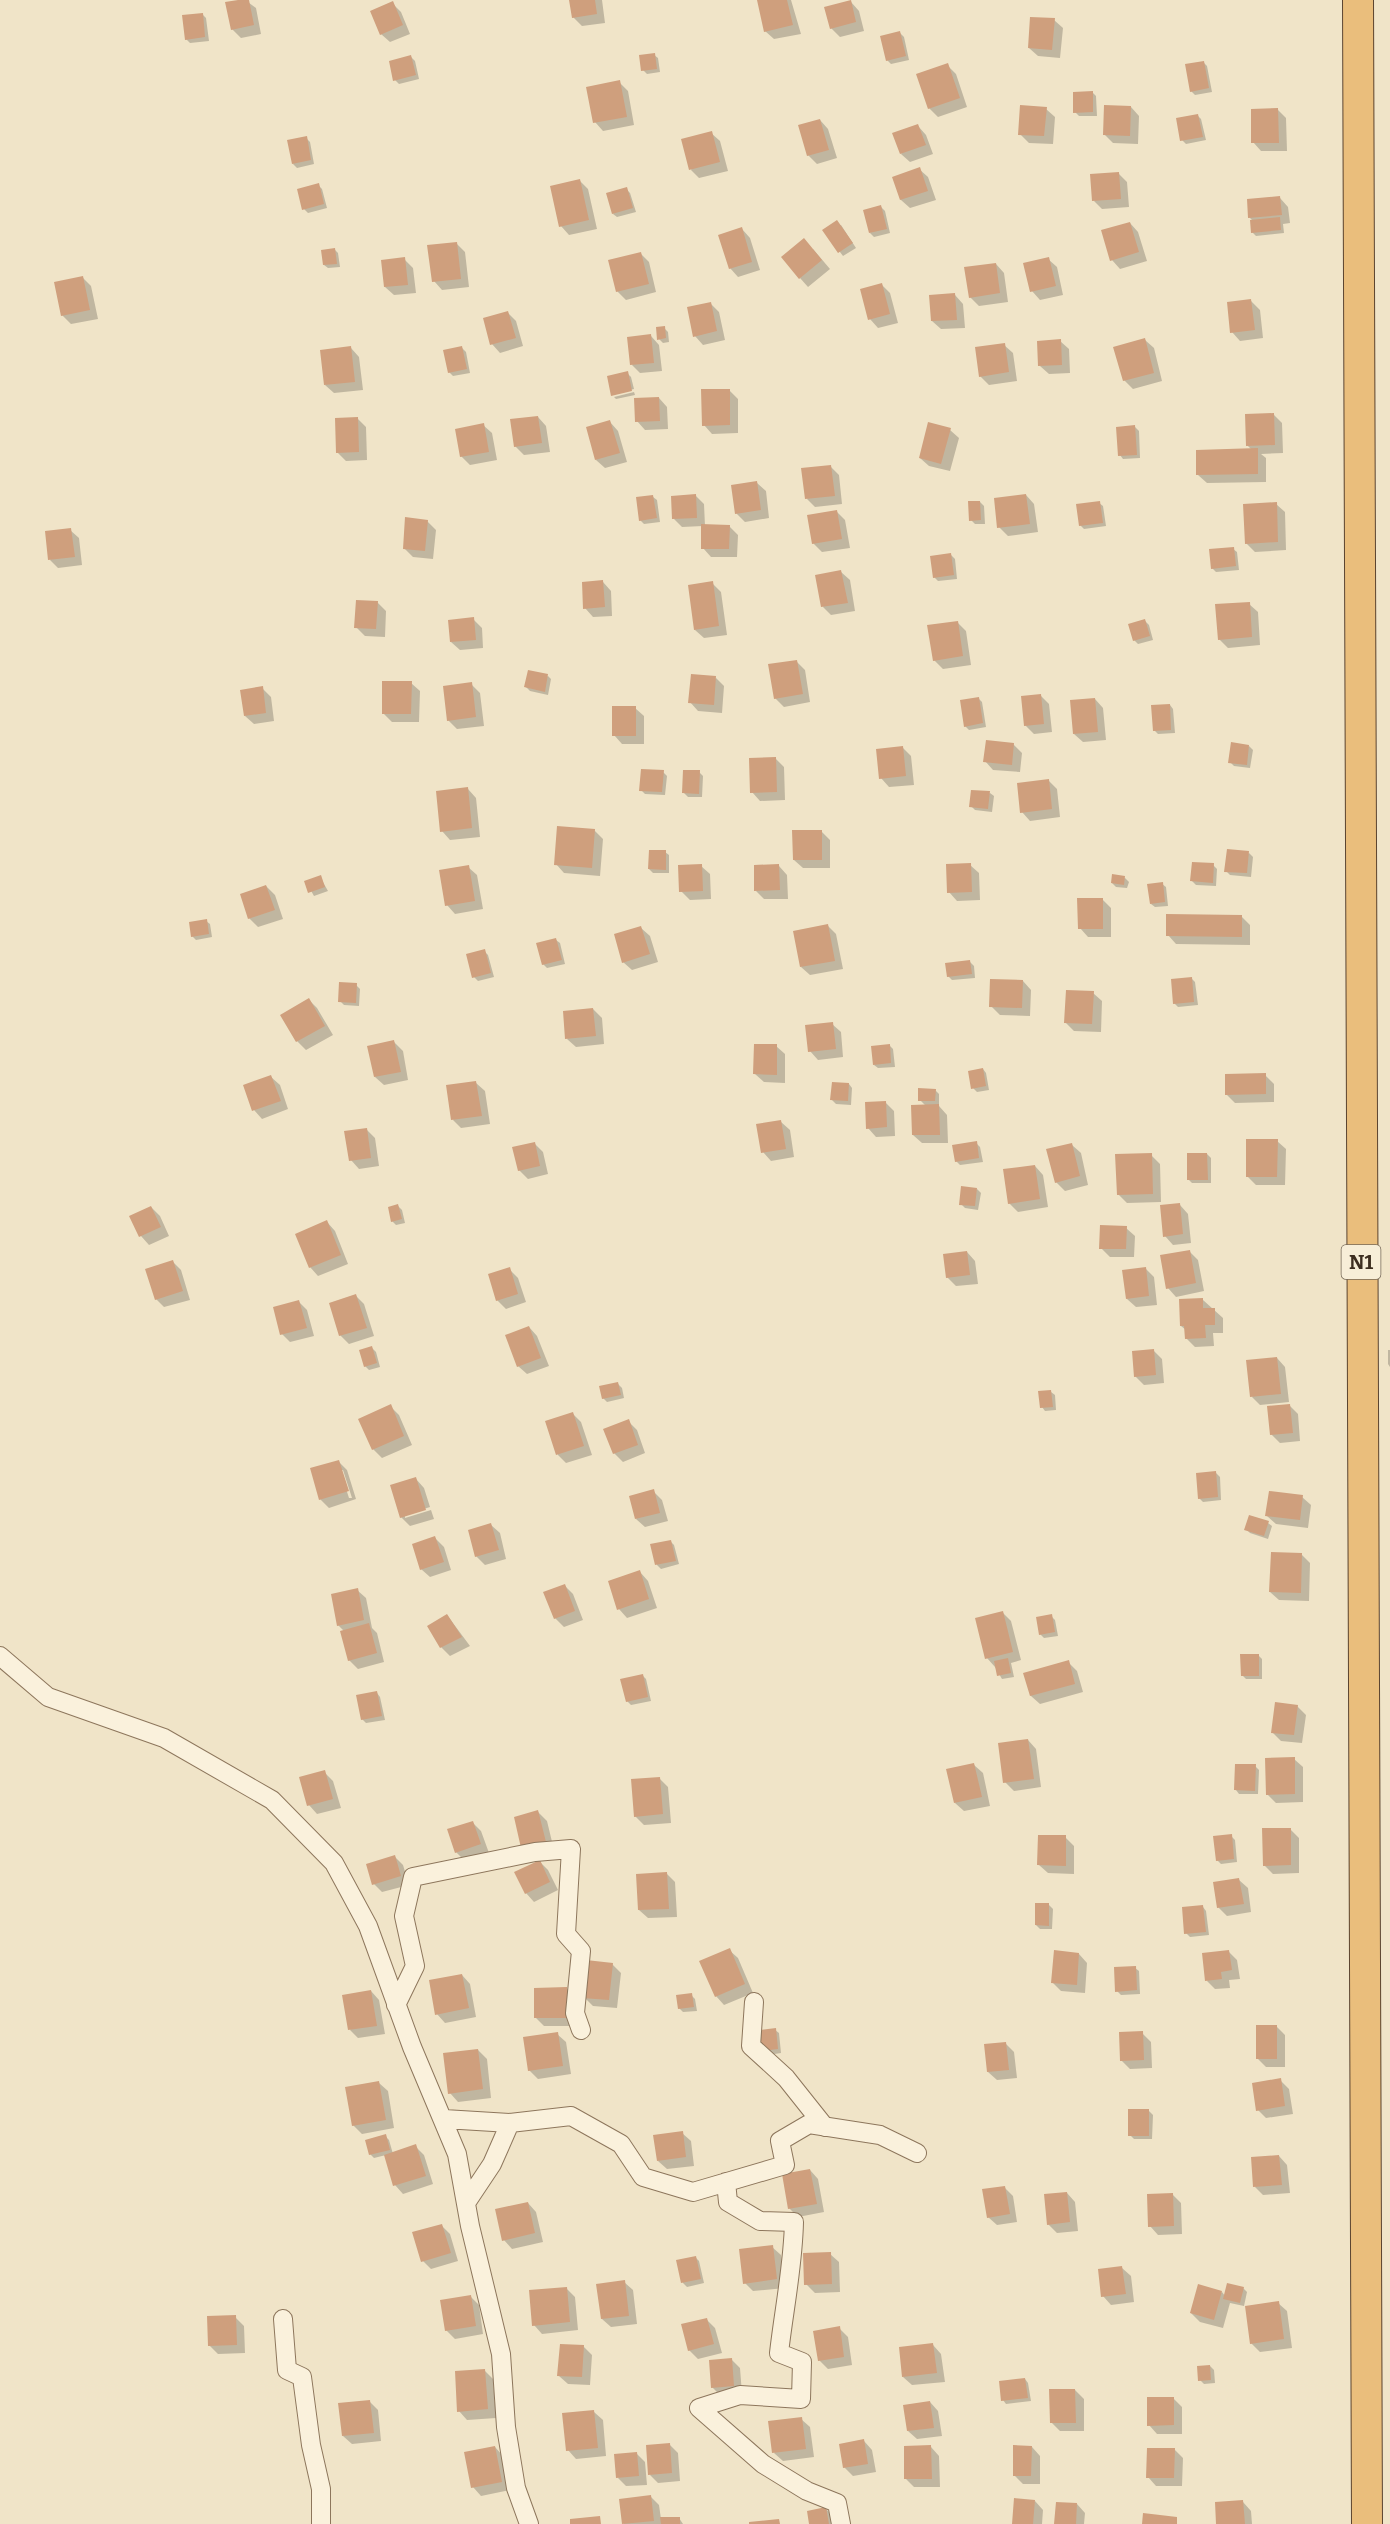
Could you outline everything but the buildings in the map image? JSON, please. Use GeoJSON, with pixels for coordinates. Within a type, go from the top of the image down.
{"type":"FeatureCollection","features":[{"type":"Feature","properties":{"kind":"highway","name":"N1"},"geometry":{"type":"LineString","coordinates":[[1358,0],[1367,2524]]}},
{"type":"Feature","properties":{"kind":"street"},"geometry":{"type":"LineString","coordinates":[[0,1656],[48,1697],[164,1738],[272,1800],[334,1863],[368,1926],[396,2005],[457,2154],[501,2354],[506,2427],[516,2488],[529,2524]]}},
{"type":"Feature","properties":{"kind":"street"},"geometry":{"type":"LineString","coordinates":[[396,2005],[416,1966],[404,1916],[413,1877],[535,1852],[572,1849],[566,1934],[580,1951],[575,2013],[581,2030]]}},
{"type":"Feature","properties":{"kind":"street"},"geometry":{"type":"LineString","coordinates":[[754,2002],[751,2046],[786,2078],[825,2127]]}},
{"type":"Feature","properties":{"kind":"street"},"geometry":{"type":"LineString","coordinates":[[444,2119],[510,2123],[571,2116],[621,2144],[643,2177],[693,2192],[785,2165],[780,2141],[809,2124],[880,2135],[916,2153]]}},
{"type":"Feature","properties":{"kind":"street"},"geometry":{"type":"LineString","coordinates":[[466,2203],[492,2164],[510,2123]]}},
{"type":"Feature","properties":{"kind":"street"},"geometry":{"type":"LineString","coordinates":[[726,2182],[728,2202],[744,2212],[760,2221],[795,2222],[793,2263],[784,2305],[779,2352],[802,2362],[801,2399],[740,2395],[699,2408],[763,2464],[807,2491],[837,2503],[841,2524]]}},
{"type":"Feature","properties":{"kind":"street"},"geometry":{"type":"LineString","coordinates":[[284,2319],[287,2370],[302,2377],[311,2445],[321,2488],[321,2524]]}}]}
